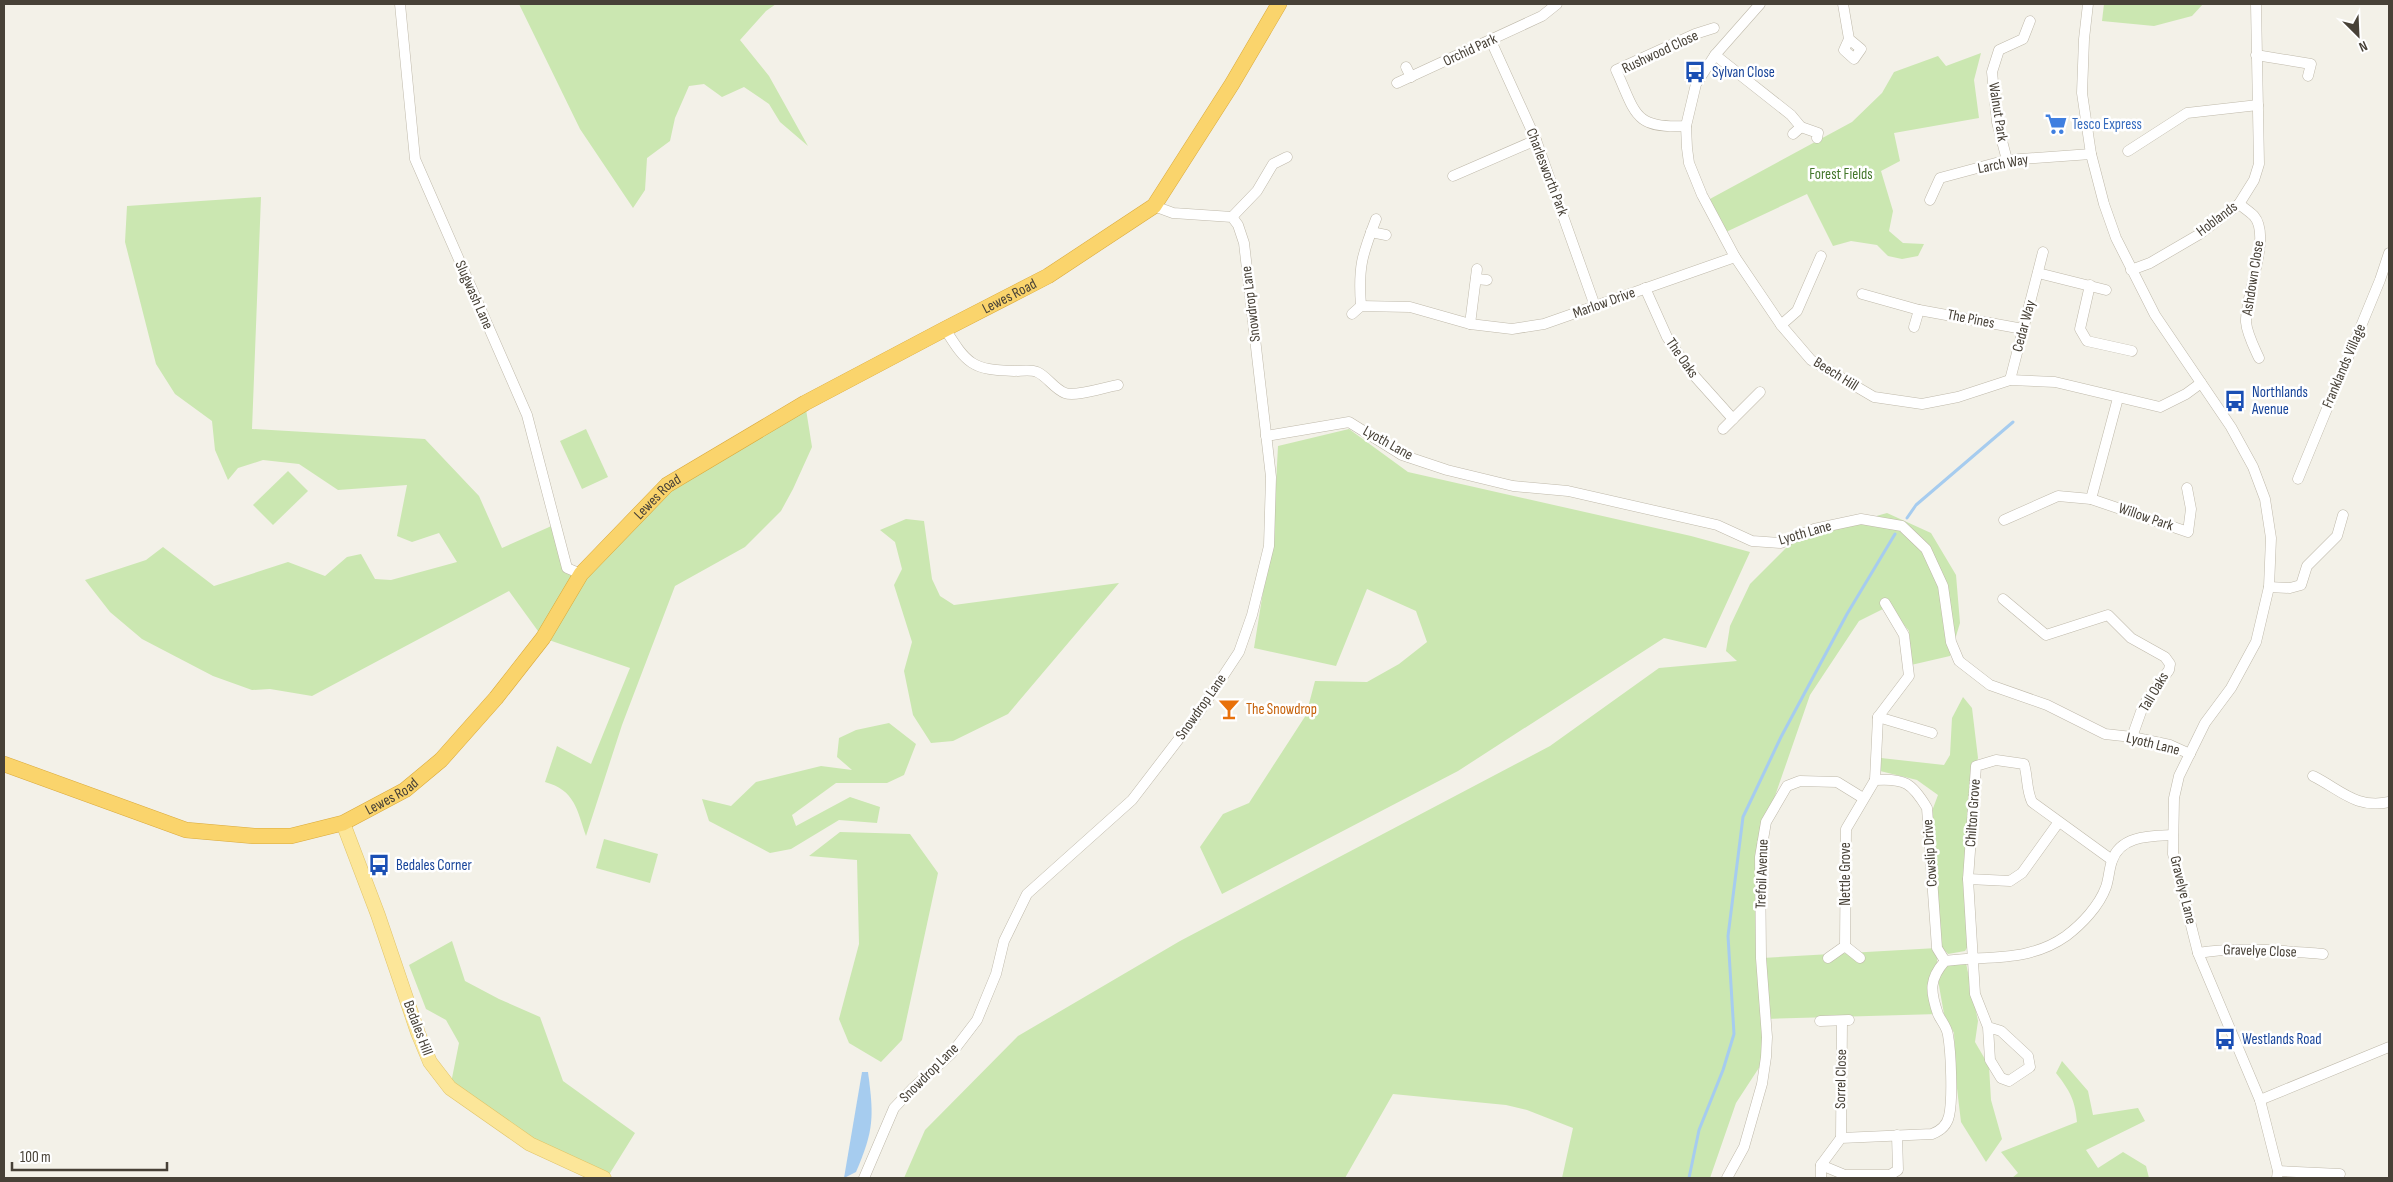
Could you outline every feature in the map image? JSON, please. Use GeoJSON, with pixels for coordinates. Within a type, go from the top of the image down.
{"type":"FeatureCollection","features":[{"type":"Feature","properties":{"kind":"highway","name":"Lewes Road"},"geometry":{"type":"LineString","coordinates":[[4,764],[195,832],[254,836],[291,836],[343,823],[405,790],[441,760],[496,698],[542,638],[581,574],[667,485],[806,403],[944,328],[1048,276],[1154,206],[1232,84],[1279,4]]}},
{"type":"Feature","properties":{"kind":"main road","name":"Bedales Hill"},"geometry":{"type":"LineString","coordinates":[[343,823],[430,1062],[450,1088],[530,1144],[604,1178]]}},
{"type":"Feature","properties":{"kind":"street","name":"Slugwash Lane"},"geometry":{"type":"LineString","coordinates":[[400,4],[415,159],[527,415],[567,568],[581,574]]}},
{"type":"Feature","properties":{"kind":"street","name":"Orchid Park"},"geometry":{"type":"LineString","coordinates":[[1397,83],[1408,72],[1490,41],[1542,16],[1557,4]]}},
{"type":"Feature","properties":{"kind":"street","name":"Beech Hill"},"geometry":{"type":"LineString","coordinates":[[1760,4],[1715,55],[1696,84],[1686,126],[1689,163],[1702,196],[1735,257],[1781,325],[1811,360],[1874,397],[1922,404],[1958,397],[2010,380],[2055,382],[2160,407],[2186,394],[2201,383]]}},
{"type":"Feature","properties":{"kind":"street"},"geometry":{"type":"LineString","coordinates":[[1843,4],[1849,39]]}},
{"type":"Feature","properties":{"kind":"street"},"geometry":{"type":"LineString","coordinates":[[2088,4],[2084,39],[2082,93],[2091,154],[2104,204],[2131,270],[2155,315],[2231,428],[2253,467],[2265,499],[2271,538],[2269,583],[2290,588],[2301,584],[2307,566],[2337,536],[2343,515]]}},
{"type":"Feature","properties":{"kind":"street","name":"Hoblands"},"geometry":{"type":"LineString","coordinates":[[2131,270],[2150,263],[2198,235],[2239,204],[2254,180],[2259,164],[2256,4]]}},
{"type":"Feature","properties":{"kind":"street","name":"Walnut Park"},"geometry":{"type":"LineString","coordinates":[[2007,160],[1997,122],[1992,72],[1999,50],[2024,39],[2030,21]]}},
{"type":"Feature","properties":{"kind":"street","name":"Rushwood Close"},"geometry":{"type":"LineString","coordinates":[[1686,126],[1664,127],[1646,123],[1635,111],[1616,70],[1695,34],[1714,28]]}},
{"type":"Feature","properties":{"kind":"street","name":"Charlesworth Park"},"geometry":{"type":"LineString","coordinates":[[1490,41],[1536,140],[1595,306]]}},
{"type":"Feature","properties":{"kind":"street"},"geometry":{"type":"LineString","coordinates":[[1715,55],[1790,115],[1797,131],[1818,133],[1817,138]]}},
{"type":"Feature","properties":{"kind":"street"},"geometry":{"type":"LineString","coordinates":[[2256,56],[2311,64],[2308,76]]}},
{"type":"Feature","properties":{"kind":"street"},"geometry":{"type":"LineString","coordinates":[[2128,151],[2187,113],[2258,104]]}},
{"type":"Feature","properties":{"kind":"street"},"geometry":{"type":"LineString","coordinates":[[1452,176],[1536,140]]}},
{"type":"Feature","properties":{"kind":"street","name":"Larch Way"},"geometry":{"type":"LineString","coordinates":[[1930,200],[1940,178],[2007,160],[2091,154]]}},
{"type":"Feature","properties":{"kind":"street"},"geometry":{"type":"LineString","coordinates":[[1154,206],[1173,213],[1232,217],[1257,191],[1273,164],[1287,157]]}},
{"type":"Feature","properties":{"kind":"street","name":"Ashdown Close"},"geometry":{"type":"LineString","coordinates":[[2239,204],[2256,217],[2260,234],[2260,248],[2248,294],[2246,323],[2259,358]]}},
{"type":"Feature","properties":{"kind":"street","name":"Snowdrop Lane"},"geometry":{"type":"LineString","coordinates":[[864,1178],[894,1108],[951,1054],[977,1020],[996,974],[1004,941],[1027,894],[1132,800],[1198,714],[1239,652],[1252,615],[1269,546],[1271,477],[1244,243],[1238,225],[1232,217]]}},
{"type":"Feature","properties":{"kind":"street"},"geometry":{"type":"LineString","coordinates":[[1352,314],[1361,306],[1360,270],[1364,246],[1376,219]]}},
{"type":"Feature","properties":{"kind":"street"},"geometry":{"type":"LineString","coordinates":[[1371,232],[1386,235]]}},
{"type":"Feature","properties":{"kind":"street","name":"Cedar Way"},"geometry":{"type":"LineString","coordinates":[[2010,380],[2043,252]]}},
{"type":"Feature","properties":{"kind":"street","name":"Franklands Village"},"geometry":{"type":"LineString","coordinates":[[2298,479],[2380,280],[2389,253]]}},
{"type":"Feature","properties":{"kind":"street"},"geometry":{"type":"LineString","coordinates":[[1781,325],[1797,311],[1821,256]]}},
{"type":"Feature","properties":{"kind":"street","name":"Marlow Drive"},"geometry":{"type":"LineString","coordinates":[[1361,306],[1410,307],[1470,324],[1512,329],[1544,324],[1735,257]]}},
{"type":"Feature","properties":{"kind":"street"},"geometry":{"type":"LineString","coordinates":[[2038,273],[2106,290]]}},
{"type":"Feature","properties":{"kind":"street"},"geometry":{"type":"LineString","coordinates":[[1470,324],[1476,274],[1487,280]]}},
{"type":"Feature","properties":{"kind":"street"},"geometry":{"type":"LineString","coordinates":[[2090,286],[2080,329],[2087,341],[2132,351]]}},
{"type":"Feature","properties":{"kind":"street","name":"The Oaks"},"geometry":{"type":"LineString","coordinates":[[1645,288],[1667,337],[1680,358],[1733,419]]}},
{"type":"Feature","properties":{"kind":"street","name":"The Pines"},"geometry":{"type":"LineString","coordinates":[[1862,294],[1919,310],[2023,329]]}},
{"type":"Feature","properties":{"kind":"street"},"geometry":{"type":"LineString","coordinates":[[1914,327],[1919,310]]}},
{"type":"Feature","properties":{"kind":"street"},"geometry":{"type":"LineString","coordinates":[[944,328],[958,350],[972,364],[987,370],[1037,371],[1065,393],[1077,393],[1118,385]]}},
{"type":"Feature","properties":{"kind":"street"},"geometry":{"type":"LineString","coordinates":[[1723,429],[1760,392]]}},
{"type":"Feature","properties":{"kind":"street"},"geometry":{"type":"LineString","coordinates":[[2091,499],[2118,398]]}},
{"type":"Feature","properties":{"kind":"street","name":"Lyoth Lane"},"geometry":{"type":"LineString","coordinates":[[1266,436],[1349,422],[1402,454],[1447,470],[1513,486],[1568,491],[1717,525],[1752,541],[1781,543],[1814,530],[1861,519],[1902,526],[1926,549],[1943,586],[1951,642],[1959,661],[1990,685],[2047,705],[2105,734],[2132,737],[2170,745],[2190,754]]}},
{"type":"Feature","properties":{"kind":"street","name":"Willow Park"},"geometry":{"type":"LineString","coordinates":[[2004,520],[2058,496],[2091,499],[2188,532],[2191,509],[2187,488]]}},
{"type":"Feature","properties":{"kind":"street","name":"Gravelye Lane"},"geometry":{"type":"LineString","coordinates":[[2269,583],[2256,642],[2231,688],[2205,724],[2180,776],[2174,798],[2173,854],[2198,953],[2260,1100],[2277,1174]]}},
{"type":"Feature","properties":{"kind":"street","name":"Tall Oaks"},"geometry":{"type":"LineString","coordinates":[[2003,599],[2045,639],[2108,615],[2131,638],[2166,657],[2170,664],[2169,670],[2143,706],[2132,737]]}},
{"type":"Feature","properties":{"kind":"street"},"geometry":{"type":"LineString","coordinates":[[1875,780],[1878,717],[1909,676],[1904,636],[1886,603]]}},
{"type":"Feature","properties":{"kind":"street"},"geometry":{"type":"LineString","coordinates":[[1878,717],[1932,733]]}},
{"type":"Feature","properties":{"kind":"street","name":"Chilton Grove"},"geometry":{"type":"LineString","coordinates":[[1988,1027],[2001,1031],[2028,1056],[2030,1067],[2009,1081],[2002,1078],[1990,1060],[1988,1027],[1975,994],[1968,879],[1976,766],[1996,760],[2024,764],[2028,776],[2027,792],[2032,802],[2058,823],[2112,860]]}},
{"type":"Feature","properties":{"kind":"street"},"geometry":{"type":"LineString","coordinates":[[2313,776],[2356,802],[2376,804],[2389,802]]}},
{"type":"Feature","properties":{"kind":"street","name":"Cowslip Drive"},"geometry":{"type":"LineString","coordinates":[[1875,780],[1894,779],[1915,788],[1927,808],[1937,948],[1945,961]]}},
{"type":"Feature","properties":{"kind":"street","name":"Nettle Grove"},"geometry":{"type":"LineString","coordinates":[[1844,946],[1846,829],[1875,780]]}},
{"type":"Feature","properties":{"kind":"street","name":"Trefoil Avenue"},"geometry":{"type":"LineString","coordinates":[[1727,1178],[1744,1147],[1762,1084],[1768,1037],[1765,1019],[1760,857],[1766,822],[1787,786],[1800,781],[1837,782],[1863,798]]}},
{"type":"Feature","properties":{"kind":"street"},"geometry":{"type":"LineString","coordinates":[[1968,879],[2010,881],[2022,873],[2058,823]]}},
{"type":"Feature","properties":{"kind":"street"},"geometry":{"type":"LineString","coordinates":[[1821,1178],[1821,1165],[1841,1138],[1932,1134],[1941,1130],[1949,1117],[1950,1054],[1948,1032],[1938,1014],[1932,992],[1934,973],[1945,961],[2010,958],[2030,952],[2065,937],[2081,924],[2100,899],[2107,886],[2116,850],[2133,839],[2173,835]]}},
{"type":"Feature","properties":{"kind":"street"},"geometry":{"type":"LineString","coordinates":[[1828,958],[1844,946],[1860,958]]}},
{"type":"Feature","properties":{"kind":"street","name":"Gravelye Close"},"geometry":{"type":"LineString","coordinates":[[2198,953],[2219,949],[2254,949],[2323,954]]}},
{"type":"Feature","properties":{"kind":"street","name":"Sorrel Close"},"geometry":{"type":"LineString","coordinates":[[1820,1021],[1846,1021],[1841,1138]]}},
{"type":"Feature","properties":{"kind":"street"},"geometry":{"type":"LineString","coordinates":[[2260,1100],[2389,1047]]}},
{"type":"Feature","properties":{"kind":"street"},"geometry":{"type":"LineString","coordinates":[[1821,1165],[1845,1175],[1890,1174],[1898,1170],[1897,1135]]}},
{"type":"Feature","properties":{"kind":"street"},"geometry":{"type":"LineString","coordinates":[[2277,1174],[2340,1174]]}},
{"type":"Feature","properties":{"kind":"green space"},"geometry":{"type":"Polygon","coordinates":[[[519,4],[776,4],[766,11],[740,40],[769,76],[808,146],[780,122],[769,104],[744,87],[722,97],[704,84],[689,86],[675,118],[670,141],[647,158],[645,190],[633,208],[580,129],[519,4]]]}},
{"type":"Feature","properties":{"kind":"green space"},"geometry":{"type":"Polygon","coordinates":[[[2104,4],[2203,4],[2192,16],[2154,26],[2102,21],[2104,4]]]}},
{"type":"Feature","properties":{"kind":"green space","name":"Forest Fields"},"geometry":{"type":"Polygon","coordinates":[[[1981,53],[1974,80],[1979,118],[1894,133],[1900,161],[1881,171],[1893,211],[1889,231],[1903,243],[1924,244],[1918,256],[1902,259],[1888,256],[1877,245],[1851,241],[1833,246],[1807,194],[1726,232],[1708,200],[1852,122],[1882,93],[1894,72],[1938,56],[1946,66],[1981,53]]]}},
{"type":"Feature","properties":{"kind":"green space"},"geometry":{"type":"Polygon","coordinates":[[[261,197],[252,429],[425,439],[479,496],[502,548],[556,524],[567,568],[581,574],[667,485],[805,403],[812,447],[781,511],[745,547],[675,586],[622,725],[586,836],[577,810],[569,796],[563,790],[545,782],[557,746],[591,764],[630,668],[543,638],[509,591],[312,696],[270,689],[252,690],[213,676],[142,639],[110,612],[85,580],[146,560],[163,547],[214,586],[288,562],[325,576],[347,557],[361,554],[375,579],[391,580],[457,562],[439,533],[412,542],[397,536],[407,485],[338,490],[299,464],[263,460],[238,468],[228,480],[215,450],[212,421],[175,394],[156,364],[125,242],[127,206],[261,197]]]}},
{"type":"Feature","properties":{"kind":"green space"},"geometry":{"type":"Polygon","coordinates":[[[586,429],[608,477],[582,489],[560,441],[586,429]]]}},
{"type":"Feature","properties":{"kind":"green space"},"geometry":{"type":"Polygon","coordinates":[[[1349,429],[1408,472],[1691,536],[1750,552],[1706,648],[1664,638],[1458,771],[1222,894],[1200,847],[1223,814],[1249,803],[1306,715],[1315,681],[1367,682],[1399,664],[1427,642],[1416,611],[1367,589],[1336,666],[1254,648],[1274,523],[1278,446],[1349,429]]]}},
{"type":"Feature","properties":{"kind":"green space"},"geometry":{"type":"Polygon","coordinates":[[[288,471],[308,491],[273,525],[253,505],[288,471]]]}},
{"type":"Feature","properties":{"kind":"green space"},"geometry":{"type":"Polygon","coordinates":[[[1887,513],[1931,533],[1956,575],[1960,623],[1950,656],[1911,665],[1909,631],[1889,606],[1859,621],[1810,695],[1766,822],[1762,958],[1937,948],[1937,973],[1945,964],[1966,963],[1978,1021],[1975,1042],[1989,1066],[1991,1100],[2002,1139],[1986,1162],[1961,1122],[1956,1080],[1954,1033],[1944,1014],[1938,980],[1938,1014],[1765,1019],[1766,1057],[1736,1103],[1710,1178],[1562,1178],[1573,1128],[1527,1110],[1506,1105],[1393,1094],[1345,1178],[904,1178],[925,1130],[1018,1036],[1180,941],[1550,746],[1659,668],[1737,661],[1726,651],[1730,626],[1750,584],[1795,539],[1887,513]]]}},
{"type":"Feature","properties":{"kind":"green space"},"geometry":{"type":"Polygon","coordinates":[[[906,519],[924,521],[932,579],[940,596],[954,605],[1119,583],[1008,714],[953,741],[931,743],[913,715],[904,671],[912,642],[894,585],[902,569],[895,542],[880,530],[906,519]]]}},
{"type":"Feature","properties":{"kind":"green space"},"geometry":{"type":"Polygon","coordinates":[[[1963,697],[1972,708],[1978,758],[1968,799],[1965,915],[1968,946],[1965,951],[1948,954],[1940,945],[1935,894],[1936,843],[1932,811],[1938,795],[1917,780],[1880,771],[1881,758],[1944,765],[1950,755],[1952,718],[1963,697]]]}},
{"type":"Feature","properties":{"kind":"green space"},"geometry":{"type":"Polygon","coordinates":[[[889,723],[916,744],[904,775],[887,783],[836,783],[792,815],[796,826],[850,797],[880,807],[877,823],[839,820],[791,849],[770,853],[709,821],[702,799],[731,806],[756,782],[821,766],[852,770],[837,757],[839,738],[856,730],[889,723]]]}},
{"type":"Feature","properties":{"kind":"green space"},"geometry":{"type":"Polygon","coordinates":[[[840,832],[910,834],[938,873],[902,1040],[881,1062],[849,1043],[839,1019],[859,944],[857,860],[809,856],[840,832]]]}},
{"type":"Feature","properties":{"kind":"green space"},"geometry":{"type":"Polygon","coordinates":[[[604,839],[658,854],[650,883],[596,868],[604,839]]]}},
{"type":"Feature","properties":{"kind":"green space"},"geometry":{"type":"Polygon","coordinates":[[[452,941],[465,981],[499,999],[540,1017],[563,1081],[635,1133],[607,1178],[530,1144],[450,1088],[459,1043],[446,1020],[426,1009],[409,965],[452,941]]]}},
{"type":"Feature","properties":{"kind":"green space"},"geometry":{"type":"Polygon","coordinates":[[[2062,1061],[2088,1091],[2093,1115],[2138,1108],[2145,1121],[2086,1150],[2098,1168],[2123,1152],[2146,1166],[2149,1178],[2012,1178],[2018,1173],[2001,1152],[2077,1122],[2071,1096],[2056,1073],[2062,1061]]]}},
{"type":"Feature","properties":{"kind":"water"},"geometry":{"type":"Polygon","coordinates":[[[862,1072],[868,1072],[872,1112],[871,1123],[866,1145],[856,1172],[844,1178],[862,1072]]]}},
{"type":"Feature","properties":{"kind":"waterway"},"geometry":{"type":"LineString","coordinates":[[1907,518],[1916,505],[2013,422]]}},
{"type":"Feature","properties":{"kind":"waterway"},"geometry":{"type":"LineString","coordinates":[[1689,1178],[1699,1130],[1723,1070],[1734,1034],[1728,936],[1743,817],[1781,737],[1847,614],[1895,534]]}},
{"type":"Feature","properties":{"kind":"place","name":"Sylvan Close"},"geometry":{"type":"Point","coordinates":[1695,72]}},
{"type":"Feature","properties":{"kind":"place","name":"Tesco Express"},"geometry":{"type":"Point","coordinates":[2056,124]}},
{"type":"Feature","properties":{"kind":"place","name":"Northlands Avenue"},"geometry":{"type":"Point","coordinates":[2235,401]}},
{"type":"Feature","properties":{"kind":"place","name":"The Snowdrop"},"geometry":{"type":"Point","coordinates":[1229,709]}},
{"type":"Feature","properties":{"kind":"place","name":"Bedales Corner"},"geometry":{"type":"Point","coordinates":[379,865]}},
{"type":"Feature","properties":{"kind":"place","name":"Westlands Road"},"geometry":{"type":"Point","coordinates":[2225,1039]}}]}
